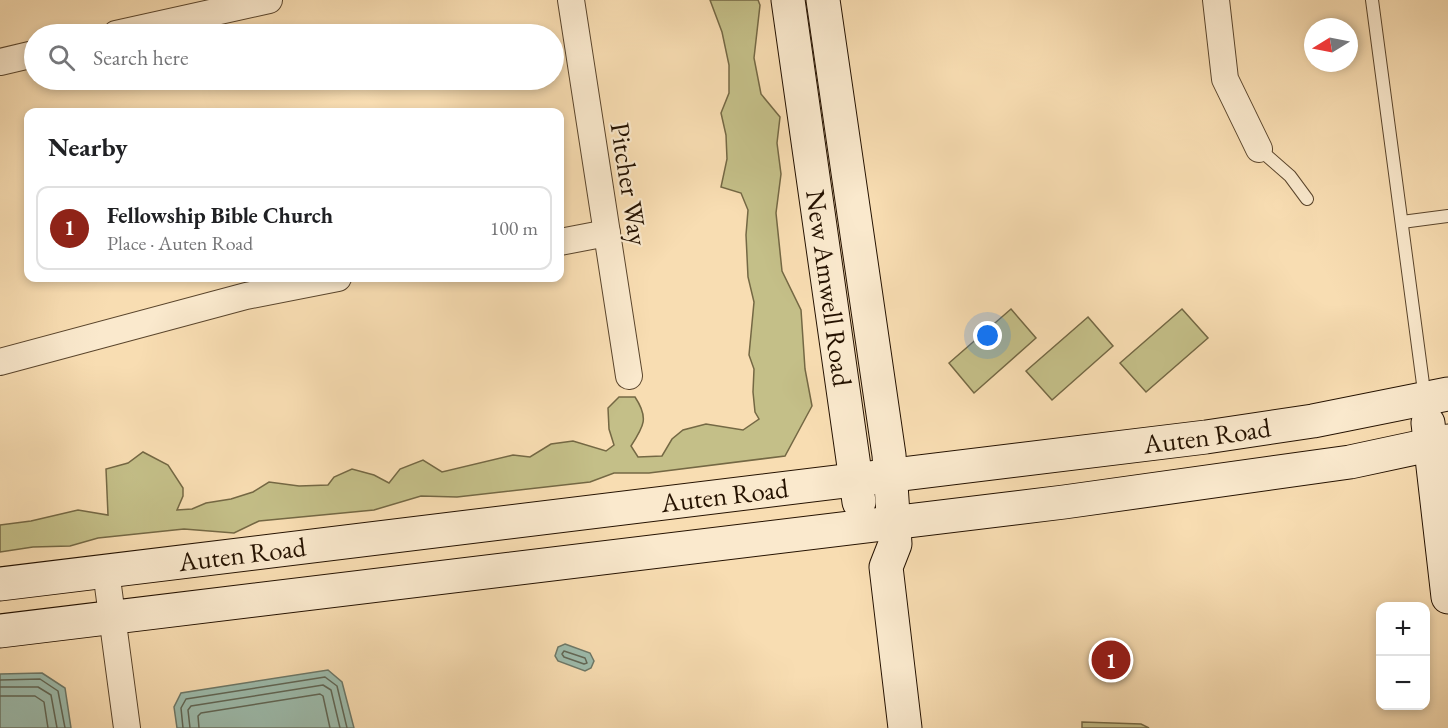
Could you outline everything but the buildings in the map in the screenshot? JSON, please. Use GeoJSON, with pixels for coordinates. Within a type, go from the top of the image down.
{"type":"FeatureCollection","features":[{"type":"Feature","properties":{"kind":"street"},"geometry":{"type":"LineString","coordinates":[[161,24],[269,0]]}},
{"type":"Feature","properties":{"kind":"street","name":"Pitcher Way"},"geometry":{"type":"LineString","coordinates":[[571,0],[629,376]]}},
{"type":"Feature","properties":{"kind":"street","name":"New Amwell Road"},"geometry":{"type":"LineString","coordinates":[[788,0],[856,480],[878,523],[895,544],[886,567],[905,728]]}},
{"type":"Feature","properties":{"kind":"street","name":"New Amwell Road"},"geometry":{"type":"LineString","coordinates":[[823,0],[892,476],[878,523]]}},
{"type":"Feature","properties":{"kind":"street"},"geometry":{"type":"LineString","coordinates":[[1216,0],[1225,79],[1259,149]]}},
{"type":"Feature","properties":{"kind":"street"},"geometry":{"type":"LineString","coordinates":[[0,62],[24,56]]}},
{"type":"Feature","properties":{"kind":"street"},"geometry":{"type":"LineString","coordinates":[[564,241],[607,233]]}},
{"type":"Feature","properties":{"kind":"street"},"geometry":{"type":"LineString","coordinates":[[0,362],[246,296],[318,282]]}},
{"type":"Feature","properties":{"kind":"street"},"geometry":{"type":"LineString","coordinates":[[1437,397],[1448,597]]}},
{"type":"Feature","properties":{"kind":"street","name":"Auten Road"},"geometry":{"type":"LineString","coordinates":[[0,584],[1206,437],[1313,421],[1437,397]]}},
{"type":"Feature","properties":{"kind":"street","name":"Auten Road"},"geometry":{"type":"LineString","coordinates":[[0,631],[1251,477],[1350,462],[1439,443]]}},
{"type":"Feature","properties":{"kind":"street"},"geometry":{"type":"LineString","coordinates":[[106,571],[127,728]]}},
{"type":"Feature","properties":{"kind":"lane"},"geometry":{"type":"LineString","coordinates":[[1372,0],[1402,222],[1437,397]]}},
{"type":"Feature","properties":{"kind":"lane"},"geometry":{"type":"LineString","coordinates":[[1259,149],[1290,176],[1307,200]]}},
{"type":"Feature","properties":{"kind":"lane"},"geometry":{"type":"LineString","coordinates":[[1402,222],[1448,216]]}},
{"type":"Feature","properties":{"kind":"shaded area"},"geometry":{"type":"Polygon","coordinates":[[[710,0],[758,0],[760,5],[754,58],[761,94],[780,117],[777,143],[781,174],[776,213],[782,271],[801,310],[805,369],[812,406],[785,456],[649,473],[614,473],[590,482],[457,497],[421,496],[374,510],[259,521],[234,533],[184,529],[98,538],[70,546],[33,547],[0,552],[0,525],[31,521],[78,510],[108,515],[106,469],[128,463],[143,452],[168,465],[183,488],[183,496],[177,510],[192,509],[206,503],[231,499],[253,492],[269,482],[299,486],[328,485],[334,477],[352,469],[374,475],[389,483],[400,469],[423,460],[442,472],[513,455],[530,457],[551,444],[573,441],[606,451],[614,445],[609,429],[608,408],[619,397],[635,397],[642,411],[642,427],[631,446],[638,457],[662,456],[672,439],[683,430],[706,424],[743,430],[759,419],[755,412],[754,369],[749,355],[754,302],[748,277],[746,235],[748,210],[741,193],[721,187],[727,159],[726,135],[721,113],[729,93],[729,65],[722,32],[710,0]]]}},
{"type":"Feature","properties":{"kind":"shaded area"},"geometry":{"type":"Polygon","coordinates":[[[1011,309],[1036,338],[974,393],[949,363],[1011,309]]]}},
{"type":"Feature","properties":{"kind":"shaded area"},"geometry":{"type":"Polygon","coordinates":[[[1182,309],[1208,338],[1146,392],[1120,363],[1182,309]]]}},
{"type":"Feature","properties":{"kind":"shaded area"},"geometry":{"type":"Polygon","coordinates":[[[1088,317],[1113,346],[1052,400],[1026,371],[1088,317]]]}},
{"type":"Feature","properties":{"kind":"shaded area"},"geometry":{"type":"Polygon","coordinates":[[[1082,722],[1141,724],[1149,728],[1082,728],[1082,722]]]}},
{"type":"Feature","properties":{"kind":"water"},"geometry":{"type":"Polygon","coordinates":[[[565,644],[590,653],[594,661],[591,668],[585,671],[558,661],[555,656],[558,647],[565,644]]]}},
{"type":"Feature","properties":{"kind":"water"},"geometry":{"type":"Polygon","coordinates":[[[328,670],[342,682],[354,728],[177,728],[174,707],[181,693],[328,670]]]}},
{"type":"Feature","properties":{"kind":"water"},"geometry":{"type":"Polygon","coordinates":[[[42,673],[65,688],[71,728],[0,728],[0,674],[42,673]]]}},
{"type":"Feature","properties":{"kind":"place","name":"Fellowship Bible Church"},"geometry":{"type":"Point","coordinates":[1111,660]}}]}
